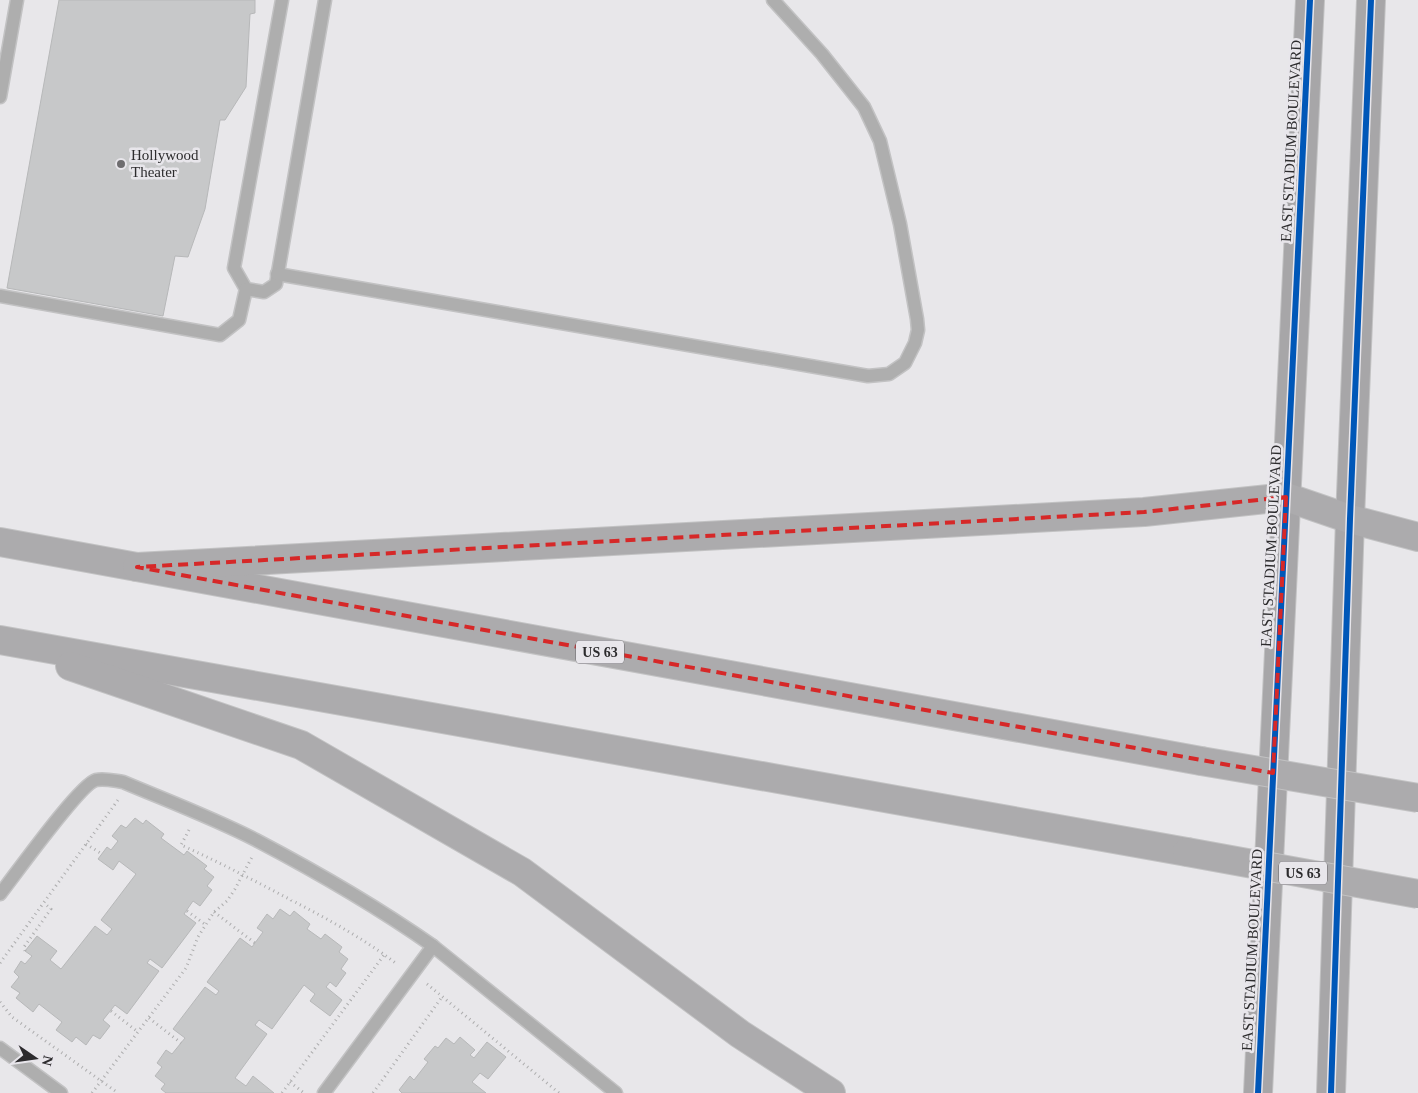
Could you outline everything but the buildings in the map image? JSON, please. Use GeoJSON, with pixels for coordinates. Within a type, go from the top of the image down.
{"type":"FeatureCollection","features":[{"type":"Feature","properties":{"kind":"highway"},"geometry":{"type":"LineString","coordinates":[[137,568],[1144,512],[1286,497],[1350,519],[1418,537]]}},
{"type":"Feature","properties":{"kind":"highway","name":"US 63"},"geometry":{"type":"LineString","coordinates":[[0,542],[1201,761],[1418,798]]}},
{"type":"Feature","properties":{"kind":"highway"},"geometry":{"type":"LineString","coordinates":[[0,641],[301,745],[522,872],[740,1034],[831,1093]]}},
{"type":"Feature","properties":{"kind":"highway","name":"US 63"},"geometry":{"type":"LineString","coordinates":[[0,641],[1418,894]]}},
{"type":"Feature","properties":{"kind":"main road","name":"EAST STADIUM BOULEVARD"},"geometry":{"type":"LineString","coordinates":[[1258,1093],[1310,0]]}},
{"type":"Feature","properties":{"kind":"main road"},"geometry":{"type":"LineString","coordinates":[[1331,1093],[1350,519],[1372,0]]}},
{"type":"Feature","properties":{"kind":"lane"},"geometry":{"type":"LineString","coordinates":[[0,96],[17,0]]}},
{"type":"Feature","properties":{"kind":"lane"},"geometry":{"type":"LineString","coordinates":[[0,296],[220,335],[239,320],[246,289],[234,268],[282,0]]}},
{"type":"Feature","properties":{"kind":"lane"},"geometry":{"type":"LineString","coordinates":[[246,289],[264,292],[276,284],[325,0]]}},
{"type":"Feature","properties":{"kind":"lane"},"geometry":{"type":"LineString","coordinates":[[277,274],[868,376],[889,374],[905,363],[915,343],[918,330],[900,224],[880,141],[864,107],[822,54],[773,0]]}},
{"type":"Feature","properties":{"kind":"lane"},"geometry":{"type":"LineString","coordinates":[[0,894],[70,803],[88,784],[97,780],[123,782],[214,820],[260,842],[339,885],[397,921],[433,946],[616,1093]]}},
{"type":"Feature","properties":{"kind":"lane"},"geometry":{"type":"LineString","coordinates":[[324,1093],[433,946]]}},
{"type":"Feature","properties":{"kind":"lane"},"geometry":{"type":"LineString","coordinates":[[0,1048],[61,1093]]}},
{"type":"Feature","properties":{"kind":"path"},"geometry":{"type":"LineString","coordinates":[[0,963],[121,796]]}},
{"type":"Feature","properties":{"kind":"path"},"geometry":{"type":"LineString","coordinates":[[190,826],[181,845],[326,919],[384,954],[399,966]]}},
{"type":"Feature","properties":{"kind":"path"},"geometry":{"type":"LineString","coordinates":[[92,1093],[186,968],[198,937],[214,912],[227,901],[260,842]]}},
{"type":"Feature","properties":{"kind":"path"},"geometry":{"type":"LineString","coordinates":[[86,844],[102,854]]}},
{"type":"Feature","properties":{"kind":"path"},"geometry":{"type":"LineString","coordinates":[[25,951],[24,947],[51,909],[44,902]]}},
{"type":"Feature","properties":{"kind":"path"},"geometry":{"type":"LineString","coordinates":[[187,910],[206,925]]}},
{"type":"Feature","properties":{"kind":"path"},"geometry":{"type":"LineString","coordinates":[[214,912],[255,943]]}},
{"type":"Feature","properties":{"kind":"path"},"geometry":{"type":"LineString","coordinates":[[282,1093],[384,954]]}},
{"type":"Feature","properties":{"kind":"path"},"geometry":{"type":"LineString","coordinates":[[427,984],[559,1093]]}},
{"type":"Feature","properties":{"kind":"path"},"geometry":{"type":"LineString","coordinates":[[373,1093],[442,997]]}},
{"type":"Feature","properties":{"kind":"path"},"geometry":{"type":"LineString","coordinates":[[0,1002],[12,1017],[118,1093]]}},
{"type":"Feature","properties":{"kind":"path"},"geometry":{"type":"LineString","coordinates":[[111,1011],[138,1032]]}},
{"type":"Feature","properties":{"kind":"path"},"geometry":{"type":"LineString","coordinates":[[148,1018],[181,1043]]}},
{"type":"Feature","properties":{"kind":"path"},"geometry":{"type":"LineString","coordinates":[[290,1082],[304,1093]]}},
{"type":"Feature","properties":{"kind":"highlighted area"},"geometry":{"type":"Polygon","coordinates":[[[1286,497],[1273,773],[1201,761],[137,567],[1144,512],[1286,497]]]}},
{"type":"Feature","properties":{"kind":"cycle path"},"geometry":{"type":"LineString","coordinates":[[1258,1093],[1310,0]]}},
{"type":"Feature","properties":{"kind":"cycle path"},"geometry":{"type":"LineString","coordinates":[[1331,1093],[1350,519],[1371,0]]}},
{"type":"Feature","properties":{"kind":"place","name":"Hollywood Theater"},"geometry":{"type":"Point","coordinates":[121,164]}}]}
